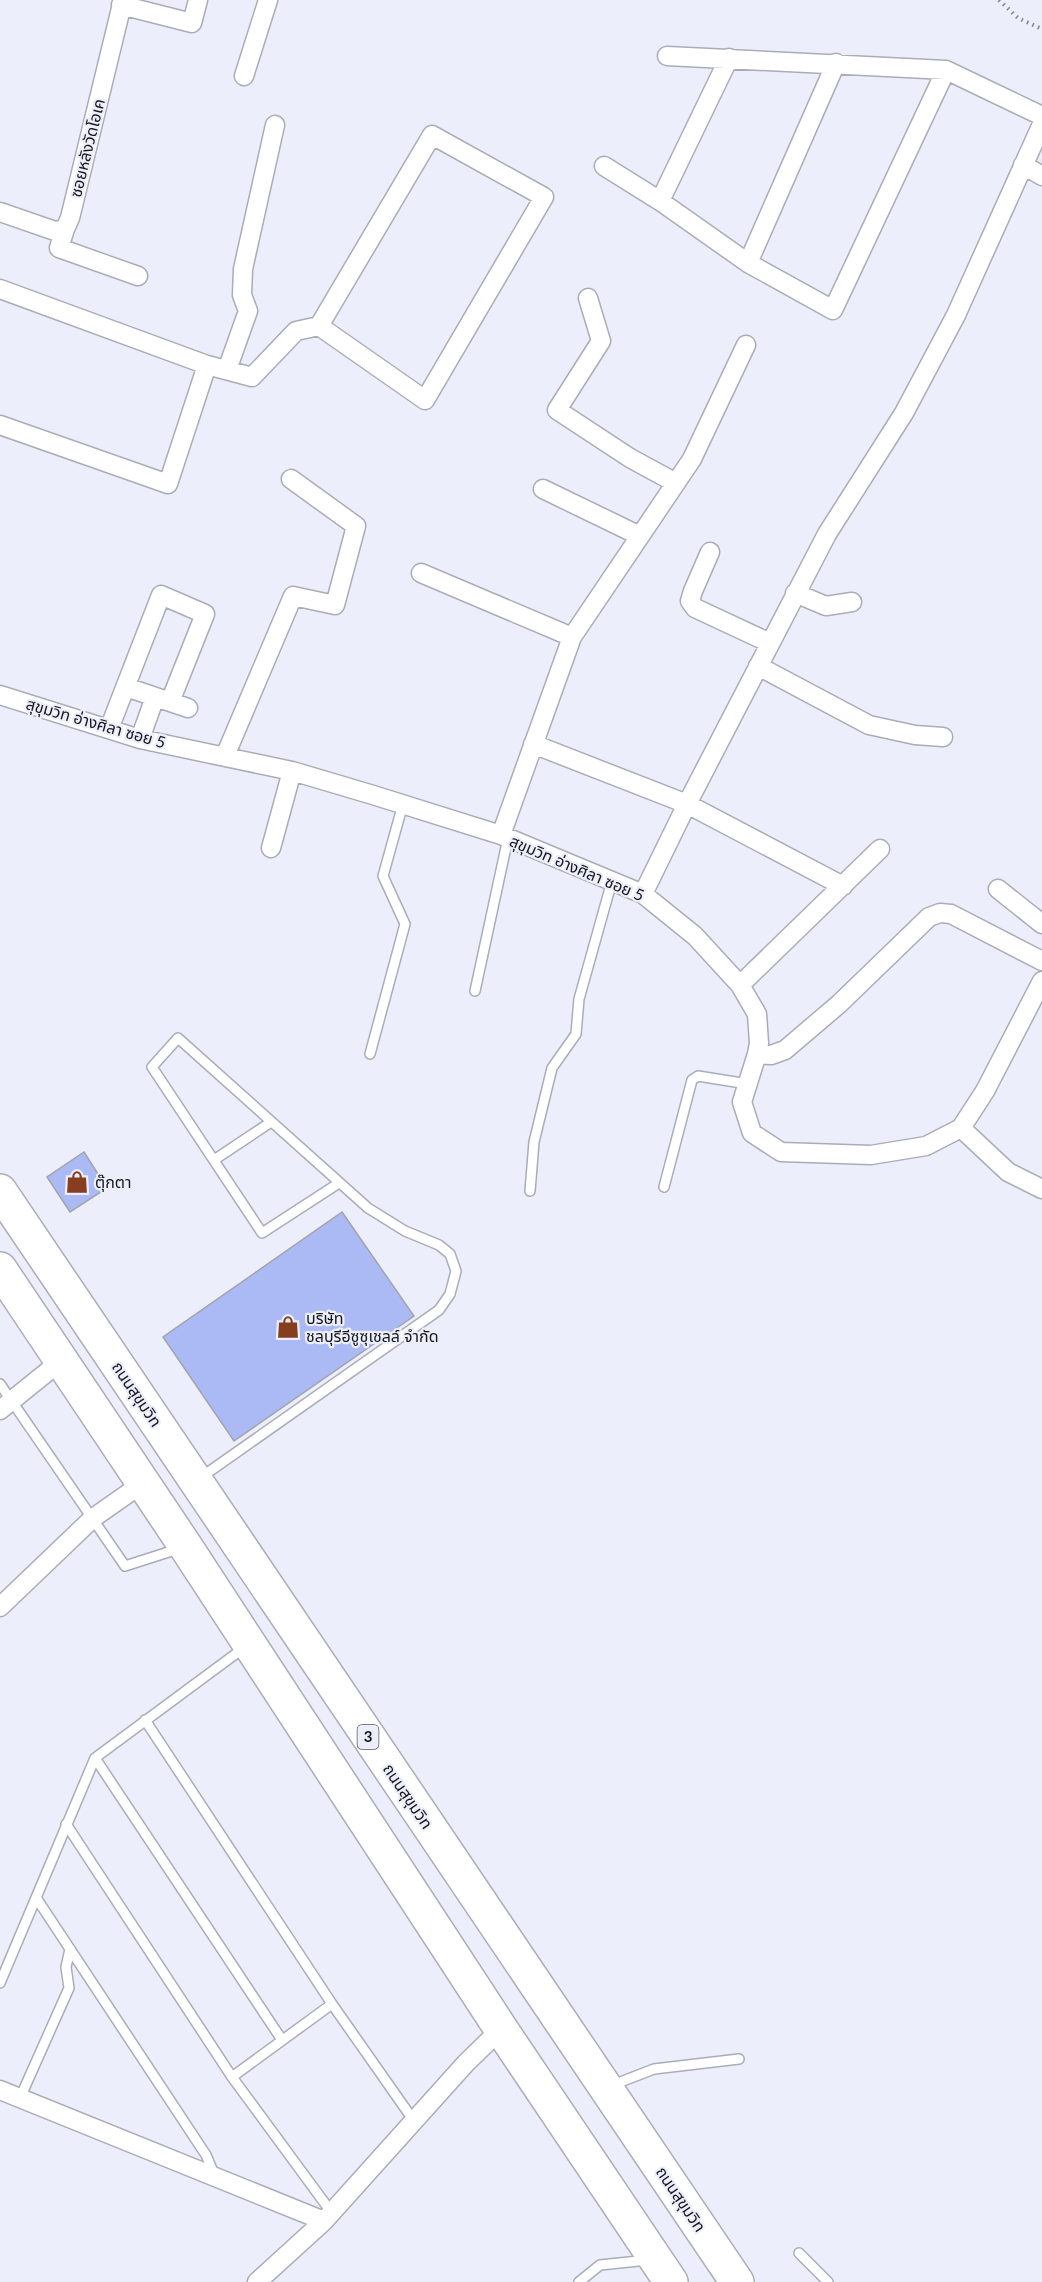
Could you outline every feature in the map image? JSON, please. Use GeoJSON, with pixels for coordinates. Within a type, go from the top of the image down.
{"type":"FeatureCollection","features":[{"type":"Feature","properties":{"kind":"highway","name":"ถนนสุขุมวิท"},"geometry":{"type":"LineString","coordinates":[[0,1191],[736,2282]]}},
{"type":"Feature","properties":{"kind":"highway"},"geometry":{"type":"LineString","coordinates":[[0,1269],[186,1546],[501,2030],[664,2271]]}},
{"type":"Feature","properties":{"kind":"street"},"geometry":{"type":"LineString","coordinates":[[122,2],[192,23],[198,0]]}},
{"type":"Feature","properties":{"kind":"street"},"geometry":{"type":"LineString","coordinates":[[244,76],[268,0]]}},
{"type":"Feature","properties":{"kind":"street","name":"ซอยหลังวัดโอเค"},"geometry":{"type":"LineString","coordinates":[[65,229],[70,218],[103,42],[122,2]]}},
{"type":"Feature","properties":{"kind":"street"},"geometry":{"type":"LineString","coordinates":[[667,56],[946,70],[1042,116]]}},
{"type":"Feature","properties":{"kind":"street"},"geometry":{"type":"LineString","coordinates":[[660,201],[729,58]]}},
{"type":"Feature","properties":{"kind":"street"},"geometry":{"type":"LineString","coordinates":[[748,263],[836,63]]}},
{"type":"Feature","properties":{"kind":"street"},"geometry":{"type":"LineString","coordinates":[[604,166],[660,201],[748,263],[833,310],[946,70]]}},
{"type":"Feature","properties":{"kind":"street"},"geometry":{"type":"LineString","coordinates":[[644,894],[687,804],[795,593],[827,534],[904,413],[956,315],[1042,124]]}},
{"type":"Feature","properties":{"kind":"street"},"geometry":{"type":"LineString","coordinates":[[226,370],[248,311],[242,295],[243,269],[275,125]]}},
{"type":"Feature","properties":{"kind":"street"},"geometry":{"type":"LineString","coordinates":[[0,289],[207,365],[252,377],[296,331],[319,326],[432,135],[544,197],[425,400],[319,326]]}},
{"type":"Feature","properties":{"kind":"street"},"geometry":{"type":"LineString","coordinates":[[1023,165],[1042,176]]}},
{"type":"Feature","properties":{"kind":"street"},"geometry":{"type":"LineString","coordinates":[[0,212],[55,231],[65,229],[59,248],[138,276]]}},
{"type":"Feature","properties":{"kind":"street"},"geometry":{"type":"LineString","coordinates":[[588,297],[601,341],[557,410],[630,458],[676,483]]}},
{"type":"Feature","properties":{"kind":"street"},"geometry":{"type":"LineString","coordinates":[[504,837],[533,744],[572,637],[692,459],[746,345]]}},
{"type":"Feature","properties":{"kind":"street"},"geometry":{"type":"LineString","coordinates":[[0,425],[168,484],[207,365]]}},
{"type":"Feature","properties":{"kind":"street"},"geometry":{"type":"LineString","coordinates":[[225,756],[293,596],[335,605],[356,526],[291,479]]}},
{"type":"Feature","properties":{"kind":"street"},"geometry":{"type":"LineString","coordinates":[[543,489],[640,536]]}},
{"type":"Feature","properties":{"kind":"street"},"geometry":{"type":"LineString","coordinates":[[710,552],[690,601],[695,608],[770,643]]}},
{"type":"Feature","properties":{"kind":"street"},"geometry":{"type":"LineString","coordinates":[[421,573],[572,637]]}},
{"type":"Feature","properties":{"kind":"street"},"geometry":{"type":"LineString","coordinates":[[795,593],[826,606],[852,602]]}},
{"type":"Feature","properties":{"kind":"street"},"geometry":{"type":"LineString","coordinates":[[109,729],[161,596],[205,614],[171,702],[140,739]]}},
{"type":"Feature","properties":{"kind":"street"},"geometry":{"type":"LineString","coordinates":[[758,666],[869,726],[915,735],[944,737]]}},
{"type":"Feature","properties":{"kind":"street"},"geometry":{"type":"LineString","coordinates":[[126,687],[171,702]]}},
{"type":"Feature","properties":{"kind":"street","name":"สุขุมวิท อ่างศิลา ซอย 5"},"geometry":{"type":"LineString","coordinates":[[0,695],[140,739],[292,771],[403,804],[504,837],[644,894],[695,936],[740,985],[757,1014],[759,1043],[742,1102],[752,1133],[781,1152],[871,1155],[926,1146],[961,1128],[986,1090],[1042,981]]}},
{"type":"Feature","properties":{"kind":"street"},"geometry":{"type":"LineString","coordinates":[[533,744],[687,804],[843,886]]}},
{"type":"Feature","properties":{"kind":"street"},"geometry":{"type":"LineString","coordinates":[[271,848],[292,771]]}},
{"type":"Feature","properties":{"kind":"street"},"geometry":{"type":"LineString","coordinates":[[740,985],[880,849]]}},
{"type":"Feature","properties":{"kind":"street"},"geometry":{"type":"LineString","coordinates":[[998,889],[1042,924]]}},
{"type":"Feature","properties":{"kind":"street"},"geometry":{"type":"LineString","coordinates":[[757,1054],[771,1055],[785,1050],[839,1004],[929,917],[940,913],[958,918],[1042,961]]}},
{"type":"Feature","properties":{"kind":"street"},"geometry":{"type":"LineString","coordinates":[[961,1128],[1008,1172],[1042,1189]]}},
{"type":"Feature","properties":{"kind":"street"},"geometry":{"type":"LineString","coordinates":[[5,1405],[62,1360]]}},
{"type":"Feature","properties":{"kind":"street"},"geometry":{"type":"LineString","coordinates":[[0,1607],[93,1518],[143,1483]]}},
{"type":"Feature","properties":{"kind":"street"},"geometry":{"type":"LineString","coordinates":[[257,2282],[328,2217],[466,2063],[501,2030]]}},
{"type":"Feature","properties":{"kind":"street"},"geometry":{"type":"LineString","coordinates":[[0,2090],[216,2179],[328,2217]]}},
{"type":"Feature","properties":{"kind":"lane"},"geometry":{"type":"LineString","coordinates":[[369,1054],[405,924],[383,876],[403,804]]}},
{"type":"Feature","properties":{"kind":"lane"},"geometry":{"type":"LineString","coordinates":[[475,991],[504,837]]}},
{"type":"Feature","properties":{"kind":"lane"},"geometry":{"type":"LineString","coordinates":[[530,1191],[534,1142],[552,1068],[576,1034],[579,999],[612,881]]}},
{"type":"Feature","properties":{"kind":"lane"},"geometry":{"type":"LineString","coordinates":[[196,1481],[439,1310],[450,1294],[456,1271],[450,1254],[439,1245],[405,1232],[368,1208],[178,1038],[152,1067],[262,1233],[339,1183]]}},
{"type":"Feature","properties":{"kind":"lane"},"geometry":{"type":"LineString","coordinates":[[664,1187],[692,1080],[698,1076],[748,1084]]}},
{"type":"Feature","properties":{"kind":"lane"},"geometry":{"type":"LineString","coordinates":[[214,1160],[271,1122]]}},
{"type":"Feature","properties":{"kind":"lane"},"geometry":{"type":"LineString","coordinates":[[0,1384],[5,1405],[93,1518],[125,1566],[186,1546]]}},
{"type":"Feature","properties":{"kind":"lane"},"geometry":{"type":"LineString","coordinates":[[0,1983],[95,1758],[250,1644]]}},
{"type":"Feature","properties":{"kind":"lane"},"geometry":{"type":"LineString","coordinates":[[145,1720],[332,2004],[414,2121]]}},
{"type":"Feature","properties":{"kind":"lane"},"geometry":{"type":"LineString","coordinates":[[95,1758],[282,2040]]}},
{"type":"Feature","properties":{"kind":"lane"},"geometry":{"type":"LineString","coordinates":[[66,1824],[232,2077],[328,2217]]}},
{"type":"Feature","properties":{"kind":"lane"},"geometry":{"type":"LineString","coordinates":[[37,1899],[206,2155],[216,2179]]}},
{"type":"Feature","properties":{"kind":"lane"},"geometry":{"type":"LineString","coordinates":[[20,2098],[69,1988],[66,1967],[70,1949]]}},
{"type":"Feature","properties":{"kind":"lane"},"geometry":{"type":"LineString","coordinates":[[232,2077],[332,2004]]}},
{"type":"Feature","properties":{"kind":"lane"},"geometry":{"type":"LineString","coordinates":[[605,2088],[654,2069],[739,2059]]}},
{"type":"Feature","properties":{"kind":"lane"},"geometry":{"type":"LineString","coordinates":[[799,2253],[828,2282]]}},
{"type":"Feature","properties":{"kind":"lane"},"geometry":{"type":"LineString","coordinates":[[579,2282],[600,2265],[664,2271]]}},
{"type":"Feature","properties":{"kind":"path"},"geometry":{"type":"LineString","coordinates":[[999,0],[1018,18],[1042,29]]}},
{"type":"Feature","properties":{"kind":"building","name":"ตุ๊กตา"},"geometry":{"type":"Polygon","coordinates":[[[84,1152],[107,1188],[70,1212],[47,1177],[84,1152]]]}},
{"type":"Feature","properties":{"kind":"building","name":"บริษัท ชลบุรีอีซูซุเชลล์ จำกัด"},"geometry":{"type":"Polygon","coordinates":[[[342,1212],[414,1316],[234,1441],[163,1337],[342,1212]]]}},
{"type":"Feature","properties":{"kind":"place","name":"ตุ๊กตา"},"geometry":{"type":"Point","coordinates":[77,1182]}},
{"type":"Feature","properties":{"kind":"place","name":"บริษัท ชลบุรีอีซูซุเชลล์ จำกัด"},"geometry":{"type":"Point","coordinates":[288,1327]}}]}
